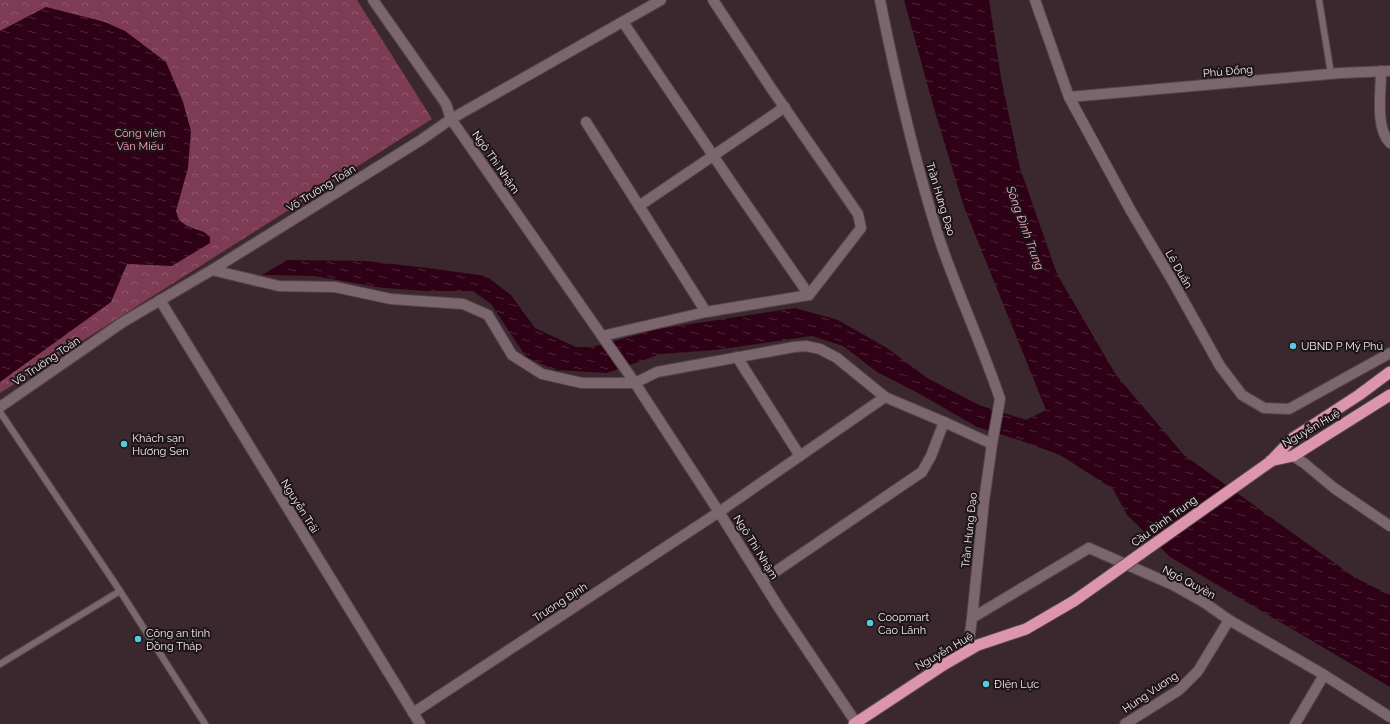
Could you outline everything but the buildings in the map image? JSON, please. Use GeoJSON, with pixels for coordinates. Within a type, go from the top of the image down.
{"type":"FeatureCollection","features":[{"type":"Feature","properties":{"kind":"highway","name":"Nguyễn Huệ"},"geometry":{"type":"LineString","coordinates":[[1270,462],[1293,438],[1359,395],[1390,372]]}},
{"type":"Feature","properties":{"kind":"highway","name":"Nguyễn Huệ"},"geometry":{"type":"LineString","coordinates":[[1270,462],[1293,456],[1390,395]]}},
{"type":"Feature","properties":{"kind":"highway","name":"Cầu Đình Trung"},"geometry":{"type":"LineString","coordinates":[[1074,601],[1270,462]]}},
{"type":"Feature","properties":{"kind":"highway","name":"Nguyễn Huệ"},"geometry":{"type":"LineString","coordinates":[[856,724],[920,680],[968,650],[978,645],[1026,629],[1074,601]]}},
{"type":"Feature","properties":{"kind":"street","name":"Ngô Thì Nhậm"},"geometry":{"type":"LineString","coordinates":[[373,0],[446,104],[451,119],[635,383],[720,512],[779,608],[856,724]]}},
{"type":"Feature","properties":{"kind":"street","name":"Võ Trường Toản"},"geometry":{"type":"LineString","coordinates":[[0,407],[123,322],[212,270],[422,140],[451,119],[661,0]]}},
{"type":"Feature","properties":{"kind":"street"},"geometry":{"type":"LineString","coordinates":[[602,336],[706,312],[809,295],[862,228],[858,214],[713,0]]}},
{"type":"Feature","properties":{"kind":"street","name":"Trần Hưng Đạo"},"geometry":{"type":"LineString","coordinates":[[880,0],[889,47],[924,191],[967,314],[1000,399],[984,501],[968,650]]}},
{"type":"Feature","properties":{"kind":"street","name":"Lê Duẩn"},"geometry":{"type":"LineString","coordinates":[[1035,0],[1069,97],[1131,211],[1220,366],[1242,395],[1264,408],[1289,409],[1390,353]]}},
{"type":"Feature","properties":{"kind":"street"},"geometry":{"type":"LineString","coordinates":[[623,22],[809,295]]}},
{"type":"Feature","properties":{"kind":"street"},"geometry":{"type":"LineString","coordinates":[[1386,71],[1380,116],[1383,131],[1390,144]]}},
{"type":"Feature","properties":{"kind":"street","name":"Phù Đổng"},"geometry":{"type":"LineString","coordinates":[[1069,97],[1331,74],[1386,71]]}},
{"type":"Feature","properties":{"kind":"street"},"geometry":{"type":"LineString","coordinates":[[639,206],[785,107]]}},
{"type":"Feature","properties":{"kind":"street"},"geometry":{"type":"LineString","coordinates":[[586,122],[706,312]]}},
{"type":"Feature","properties":{"kind":"street"},"geometry":{"type":"LineString","coordinates":[[212,270],[279,286],[335,287],[391,299],[463,304],[488,315],[512,355],[542,374],[582,383],[635,383],[657,372],[737,357],[794,347],[806,346],[820,349],[837,358],[885,397],[992,444]]}},
{"type":"Feature","properties":{"kind":"street","name":"Nguyễn Trãi"},"geometry":{"type":"LineString","coordinates":[[160,300],[420,724]]}},
{"type":"Feature","properties":{"kind":"street"},"geometry":{"type":"LineString","coordinates":[[737,357],[800,456]]}},
{"type":"Feature","properties":{"kind":"street","name":"Trương Định"},"geometry":{"type":"LineString","coordinates":[[413,713],[720,512],[885,397]]}},
{"type":"Feature","properties":{"kind":"street"},"geometry":{"type":"LineString","coordinates":[[762,580],[922,472],[931,456],[944,422]]}},
{"type":"Feature","properties":{"kind":"street"},"geometry":{"type":"LineString","coordinates":[[1293,456],[1304,462],[1334,488],[1390,526]]}},
{"type":"Feature","properties":{"kind":"street","name":"Ngô Quyền"},"geometry":{"type":"LineString","coordinates":[[972,618],[1089,548],[1173,585],[1324,675],[1390,717]]}},
{"type":"Feature","properties":{"kind":"street","name":"Hùng Vương"},"geometry":{"type":"LineString","coordinates":[[1125,724],[1179,690],[1198,671],[1230,620]]}},
{"type":"Feature","properties":{"kind":"street"},"geometry":{"type":"LineString","coordinates":[[1295,724],[1324,675]]}},
{"type":"Feature","properties":{"kind":"lane"},"geometry":{"type":"LineString","coordinates":[[1319,0],[1331,74]]}},
{"type":"Feature","properties":{"kind":"lane"},"geometry":{"type":"LineString","coordinates":[[0,412],[120,592],[205,724]]}},
{"type":"Feature","properties":{"kind":"lane"},"geometry":{"type":"LineString","coordinates":[[0,664],[120,592]]}},
{"type":"Feature","properties":{"kind":"green space","name":"Công viên Văn Miếu"},"geometry":{"type":"Polygon","coordinates":[[[0,0],[357,0],[432,119],[0,393],[0,0]]]}},
{"type":"Feature","properties":{"kind":"water","name":"Sông Đình Trung"},"geometry":{"type":"Polygon","coordinates":[[[904,0],[989,0],[1001,77],[1020,168],[1057,274],[1116,375],[1184,455],[1354,577],[1390,595],[1390,687],[1170,557],[1127,515],[1113,489],[1060,455],[977,427],[918,393],[877,372],[843,346],[812,336],[716,350],[661,354],[607,373],[555,370],[526,357],[491,304],[473,291],[426,291],[383,288],[314,276],[262,275],[287,260],[366,261],[486,276],[511,295],[535,328],[576,347],[592,347],[658,329],[795,308],[838,320],[887,348],[927,378],[979,405],[1026,420],[1046,410],[964,207],[935,112],[904,0]]]}},
{"type":"Feature","properties":{"kind":"water"},"geometry":{"type":"Polygon","coordinates":[[[46,7],[105,22],[125,31],[166,62],[183,102],[191,131],[188,168],[176,211],[179,220],[187,226],[204,232],[210,237],[210,243],[172,266],[127,264],[111,302],[0,382],[0,31],[46,7]]]}},
{"type":"Feature","properties":{"kind":"place","name":"UBND P Mỹ Phú"},"geometry":{"type":"Point","coordinates":[1293,346]}},
{"type":"Feature","properties":{"kind":"place","name":"Khách sạn Hương Sen"},"geometry":{"type":"Point","coordinates":[124,444]}},
{"type":"Feature","properties":{"kind":"place","name":"Coopmart Cao Lãnh"},"geometry":{"type":"Point","coordinates":[870,623]}},
{"type":"Feature","properties":{"kind":"place","name":"Công an tỉnh Đồng Tháp"},"geometry":{"type":"Point","coordinates":[138,639]}},
{"type":"Feature","properties":{"kind":"place","name":"ĐIện Lực"},"geometry":{"type":"Point","coordinates":[986,684]}}]}
